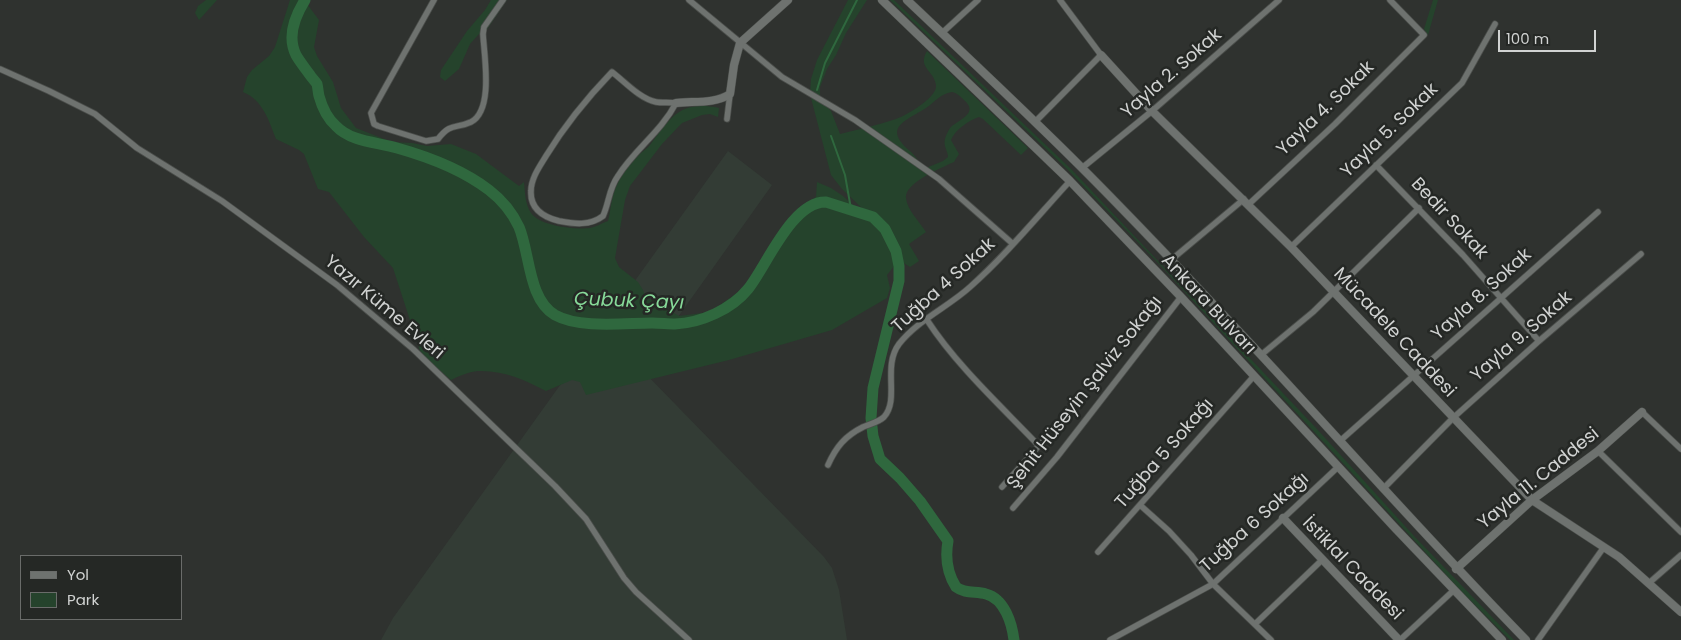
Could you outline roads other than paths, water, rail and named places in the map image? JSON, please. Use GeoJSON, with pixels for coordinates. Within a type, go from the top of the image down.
{"type":"FeatureCollection","features":[{"type":"Feature","properties":{"kind":"main road"},"geometry":{"type":"LineString","coordinates":[[676,103],[715,100],[730,94],[734,65],[740,43],[788,0]]}},
{"type":"Feature","properties":{"kind":"main road","name":"Ankara Bulvarı"},"geometry":{"type":"LineString","coordinates":[[882,0],[1070,181],[1181,296],[1338,467],[1502,640]]}},
{"type":"Feature","properties":{"kind":"main road","name":"Ankara Bulvarı"},"geometry":{"type":"LineString","coordinates":[[906,0],[1082,168],[1261,355],[1456,569],[1526,640]]}},
{"type":"Feature","properties":{"kind":"main road","name":"Mücadele Caddesi"},"geometry":{"type":"LineString","coordinates":[[1101,55],[1152,111],[1291,247],[1532,500],[1630,566],[1681,612]]}},
{"type":"Feature","properties":{"kind":"main road","name":"Yayla 11. Caddesi"},"geometry":{"type":"LineString","coordinates":[[1456,569],[1532,500],[1598,451],[1642,412]]}},
{"type":"Feature","properties":{"kind":"main road","name":"İstiklal Caddesi"},"geometry":{"type":"LineString","coordinates":[[1283,518],[1400,640]]}},
{"type":"Feature","properties":{"kind":"street"},"geometry":{"type":"LineString","coordinates":[[434,0],[370,113],[374,124],[378,126],[426,141],[438,139],[443,132],[450,128],[471,122],[479,116],[486,98],[484,27],[503,0]]}},
{"type":"Feature","properties":{"kind":"street"},"geometry":{"type":"LineString","coordinates":[[689,0],[782,77],[855,120],[939,179],[1013,244]]}},
{"type":"Feature","properties":{"kind":"street"},"geometry":{"type":"LineString","coordinates":[[1035,122],[1101,55],[1060,0]]}},
{"type":"Feature","properties":{"kind":"street","name":"Yayla 2. Sokak"},"geometry":{"type":"LineString","coordinates":[[1082,168],[1152,111],[1279,0]]}},
{"type":"Feature","properties":{"kind":"street","name":"Yayla 4. Sokak"},"geometry":{"type":"LineString","coordinates":[[1171,260],[1246,202],[1334,124],[1424,35],[1390,0]]}},
{"type":"Feature","properties":{"kind":"street"},"geometry":{"type":"LineString","coordinates":[[942,33],[977,1]]}},
{"type":"Feature","properties":{"kind":"street","name":"Yayla 5. Sokak"},"geometry":{"type":"LineString","coordinates":[[1291,247],[1462,82],[1495,24]]}},
{"type":"Feature","properties":{"kind":"street","name":"Yazır Küme Evleri"},"geometry":{"type":"LineString","coordinates":[[0,69],[94,114],[136,148],[222,201],[337,285],[420,356],[556,486],[586,519],[624,578],[636,592],[689,640]]}},
{"type":"Feature","properties":{"kind":"street"},"geometry":{"type":"LineString","coordinates":[[612,72],[650,100],[676,103],[657,132],[617,177],[610,190],[603,216],[587,223],[579,224],[542,216],[535,207],[530,190],[538,168],[587,98],[612,72]]}},
{"type":"Feature","properties":{"kind":"street"},"geometry":{"type":"LineString","coordinates":[[727,119],[730,94]]}},
{"type":"Feature","properties":{"kind":"street","name":"Bedir Sokak"},"geometry":{"type":"LineString","coordinates":[[1376,165],[1463,255],[1539,341]]}},
{"type":"Feature","properties":{"kind":"street","name":"Tuğba 4 Sokak"},"geometry":{"type":"LineString","coordinates":[[828,465],[838,445],[861,428],[884,416],[890,403],[890,364],[893,354],[903,339],[966,291],[1013,244],[1070,181]]}},
{"type":"Feature","properties":{"kind":"street"},"geometry":{"type":"LineString","coordinates":[[1261,355],[1313,312],[1419,208]]}},
{"type":"Feature","properties":{"kind":"street","name":"Yayla 8. Sokak"},"geometry":{"type":"LineString","coordinates":[[1340,441],[1598,212]]}},
{"type":"Feature","properties":{"kind":"street","name":"Yayla 9. Sokak"},"geometry":{"type":"LineString","coordinates":[[1383,489],[1453,418],[1641,254]]}},
{"type":"Feature","properties":{"kind":"street","name":"Şehit Hüseyin Şalviz Sokağı"},"geometry":{"type":"LineString","coordinates":[[1013,508],[1057,457],[1181,296]]}},
{"type":"Feature","properties":{"kind":"street"},"geometry":{"type":"LineString","coordinates":[[927,320],[955,357],[1039,446]]}},
{"type":"Feature","properties":{"kind":"street","name":"Tuğba 5 Sokağı"},"geometry":{"type":"LineString","coordinates":[[1098,552],[1254,376]]}},
{"type":"Feature","properties":{"kind":"street"},"geometry":{"type":"LineString","coordinates":[[1642,412],[1681,449]]}},
{"type":"Feature","properties":{"kind":"street"},"geometry":{"type":"LineString","coordinates":[[1002,487],[1045,439]]}},
{"type":"Feature","properties":{"kind":"street"},"geometry":{"type":"LineString","coordinates":[[1598,451],[1681,532]]}},
{"type":"Feature","properties":{"kind":"street","name":"Tuğba 6 Sokağı"},"geometry":{"type":"LineString","coordinates":[[1110,640],[1214,584],[1338,467]]}},
{"type":"Feature","properties":{"kind":"street"},"geometry":{"type":"LineString","coordinates":[[1140,505],[1181,544],[1214,584],[1271,640]]}},
{"type":"Feature","properties":{"kind":"street"},"geometry":{"type":"LineString","coordinates":[[1538,640],[1604,547]]}},
{"type":"Feature","properties":{"kind":"street"},"geometry":{"type":"LineString","coordinates":[[1649,583],[1681,555]]}},
{"type":"Feature","properties":{"kind":"street"},"geometry":{"type":"LineString","coordinates":[[1255,624],[1322,560]]}},
{"type":"Feature","properties":{"kind":"street"},"geometry":{"type":"LineString","coordinates":[[1400,640],[1454,590]]}},
{"type":"Feature","properties":{"kind":"waterway","name":"Çubuk Çayı"},"geometry":{"type":"LineString","coordinates":[[305,0],[293,27],[293,48],[299,60],[317,84],[319,96],[330,119],[349,135],[433,160],[468,176],[494,194],[510,211],[519,227],[531,275],[540,298],[546,308],[555,315],[565,319],[590,324],[675,324],[705,318],[734,303],[748,289],[781,237],[802,212],[814,205],[826,202],[873,217],[885,229],[896,251],[899,266],[899,281],[873,388],[871,418],[873,436],[880,459],[920,501],[948,541],[948,565],[956,587],[967,592],[986,594],[998,601],[1009,620],[1014,640]]}},
{"type":"Feature","properties":{"kind":"waterway"},"geometry":{"type":"LineString","coordinates":[[817,90],[825,63],[857,0]]}},
{"type":"Feature","properties":{"kind":"waterway"},"geometry":{"type":"LineString","coordinates":[[831,136],[845,175],[851,209]]}}]}
